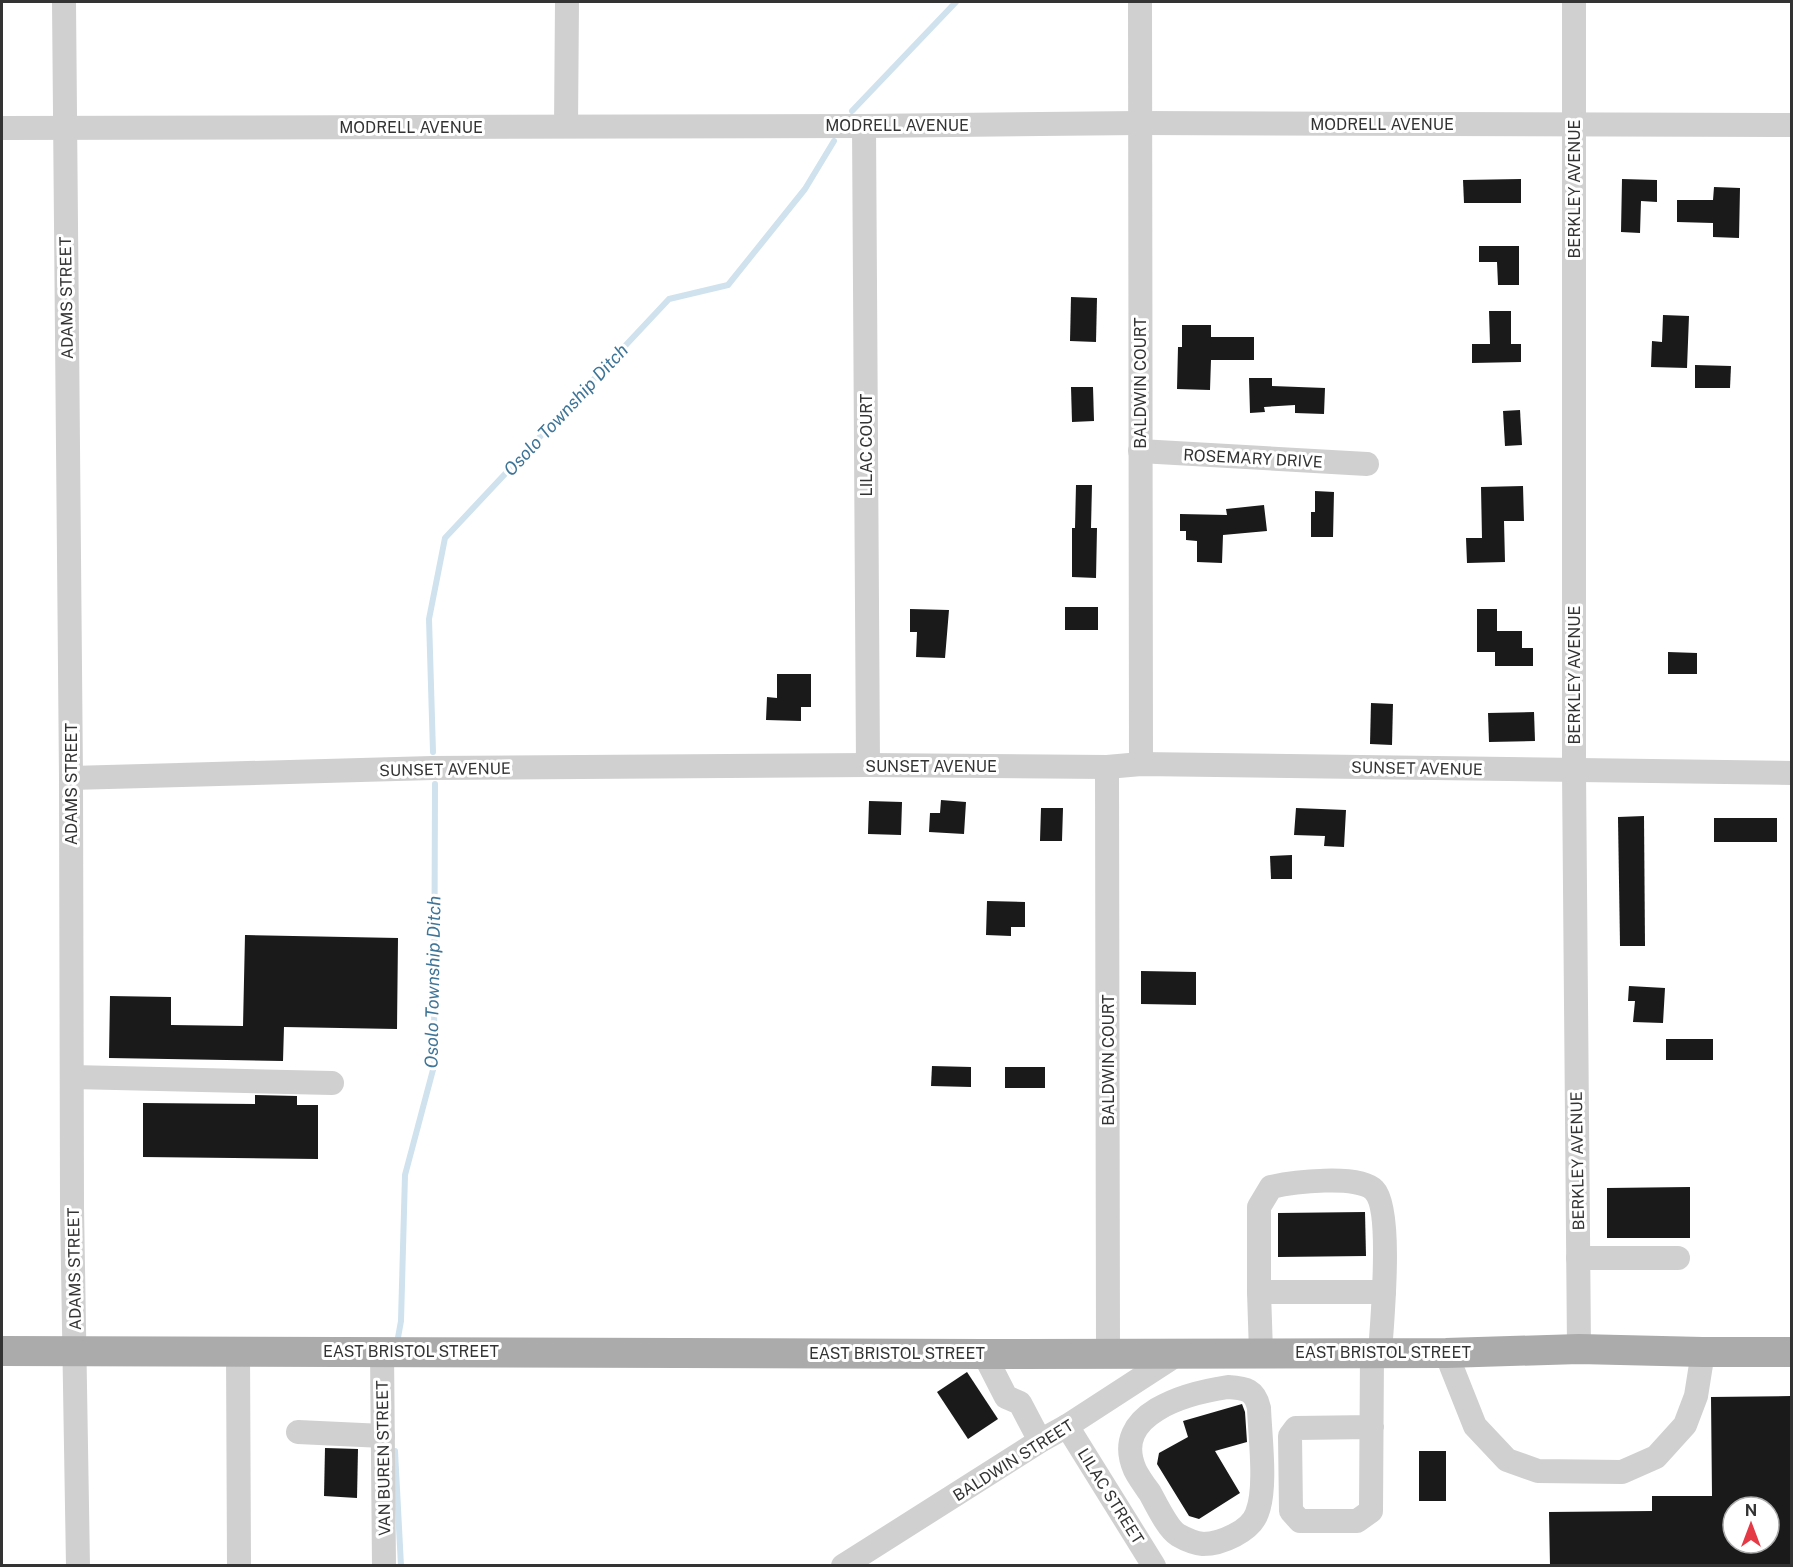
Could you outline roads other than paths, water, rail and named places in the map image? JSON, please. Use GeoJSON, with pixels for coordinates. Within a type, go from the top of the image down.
{"type":"FeatureCollection","features":[{"type":"Feature","properties":{"kind":"main road","name":"EAST BRISTOL STREET"},"geometry":{"type":"LineString","coordinates":[[2,1351],[984,1354],[1446,1353],[1579,1349],[1791,1352]]}},
{"type":"Feature","properties":{"kind":"street","name":"ADAMS STREET"},"geometry":{"type":"LineString","coordinates":[[64,2],[78,1566]]}},
{"type":"Feature","properties":{"kind":"street"},"geometry":{"type":"LineString","coordinates":[[566,126],[567,2]]}},
{"type":"Feature","properties":{"kind":"street","name":"BALDWIN COURT"},"geometry":{"type":"LineString","coordinates":[[1140,2],[1141,764]]}},
{"type":"Feature","properties":{"kind":"street","name":"BERKLEY AVENUE"},"geometry":{"type":"LineString","coordinates":[[1574,2],[1574,771],[1579,1349]]}},
{"type":"Feature","properties":{"kind":"street","name":"MODRELL AVENUE"},"geometry":{"type":"LineString","coordinates":[[2,128],[1139,123],[1791,125]]}},
{"type":"Feature","properties":{"kind":"street","name":"LILAC COURT"},"geometry":{"type":"LineString","coordinates":[[864,126],[867,765]]}},
{"type":"Feature","properties":{"kind":"street","name":"ROSEMARY DRIVE"},"geometry":{"type":"LineString","coordinates":[[1140,451],[1367,464]]}},
{"type":"Feature","properties":{"kind":"street","name":"SUNSET AVENUE"},"geometry":{"type":"LineString","coordinates":[[71,778],[432,768],[1107,766],[1141,764],[1791,773]]}},
{"type":"Feature","properties":{"kind":"street","name":"BALDWIN COURT"},"geometry":{"type":"LineString","coordinates":[[1107,766],[1108,1353]]}},
{"type":"Feature","properties":{"kind":"street"},"geometry":{"type":"LineString","coordinates":[[72,1077],[332,1083]]}},
{"type":"Feature","properties":{"kind":"street"},"geometry":{"type":"LineString","coordinates":[[1261,1352],[1259,1207],[1271,1187],[1292,1182],[1361,1181],[1375,1190],[1383,1209],[1384,1292],[1376,1353],[1371,1511],[1357,1521],[1300,1521],[1291,1511],[1290,1436],[1296,1428],[1372,1427]]}},
{"type":"Feature","properties":{"kind":"street"},"geometry":{"type":"LineString","coordinates":[[1578,1258],[1678,1258]]}},
{"type":"Feature","properties":{"kind":"street"},"geometry":{"type":"LineString","coordinates":[[1259,1292],[1384,1292]]}},
{"type":"Feature","properties":{"kind":"street"},"geometry":{"type":"LineString","coordinates":[[238,1351],[239,1566]]}},
{"type":"Feature","properties":{"kind":"street","name":"VAN BUREN STREET"},"geometry":{"type":"LineString","coordinates":[[382,1351],[384,1566]]}},
{"type":"Feature","properties":{"kind":"street","name":"BALDWIN STREET"},"geometry":{"type":"LineString","coordinates":[[850,1564],[1180,1352]]}},
{"type":"Feature","properties":{"kind":"street"},"geometry":{"type":"LineString","coordinates":[[1227,1387],[1228,1352]]}},
{"type":"Feature","properties":{"kind":"street"},"geometry":{"type":"LineString","coordinates":[[1446,1353],[1475,1426],[1507,1460],[1538,1471],[1622,1472],[1656,1457],[1685,1425],[1696,1396],[1703,1352]]}},
{"type":"Feature","properties":{"kind":"street"},"geometry":{"type":"LineString","coordinates":[[984,1354],[1005,1397],[1020,1403],[1040,1441]]}},
{"type":"Feature","properties":{"kind":"street"},"geometry":{"type":"LineString","coordinates":[[1240,1387],[1251,1391],[1257,1399],[1259,1408],[1261,1485],[1257,1515],[1250,1525],[1220,1540],[1204,1544],[1196,1542],[1175,1533],[1152,1496],[1135,1469],[1131,1453],[1132,1437],[1138,1424],[1148,1414],[1162,1406],[1215,1389],[1240,1387]]}},
{"type":"Feature","properties":{"kind":"street","name":"LILAC STREET"},"geometry":{"type":"LineString","coordinates":[[1068,1426],[1154,1566]]}},
{"type":"Feature","properties":{"kind":"street"},"geometry":{"type":"LineString","coordinates":[[298,1432],[383,1436]]}},
{"type":"Feature","properties":{"kind":"street"},"geometry":{"type":"LineString","coordinates":[[1123,1516],[1152,1496]]}},
{"type":"Feature","properties":{"kind":"waterway","name":"Osolo Township Ditch"},"geometry":{"type":"LineString","coordinates":[[852,111],[956,2]]}},
{"type":"Feature","properties":{"kind":"waterway","name":"Osolo Township Ditch"},"geometry":{"type":"LineString","coordinates":[[433,752],[429,619],[445,538],[669,299],[728,285],[805,189],[834,141]]}},
{"type":"Feature","properties":{"kind":"waterway","name":"Osolo Township Ditch"},"geometry":{"type":"LineString","coordinates":[[397,1343],[401,1321],[405,1175],[434,1066],[435,784]]}},
{"type":"Feature","properties":{"kind":"waterway"},"geometry":{"type":"LineString","coordinates":[[395,1451],[401,1566]]}}]}
